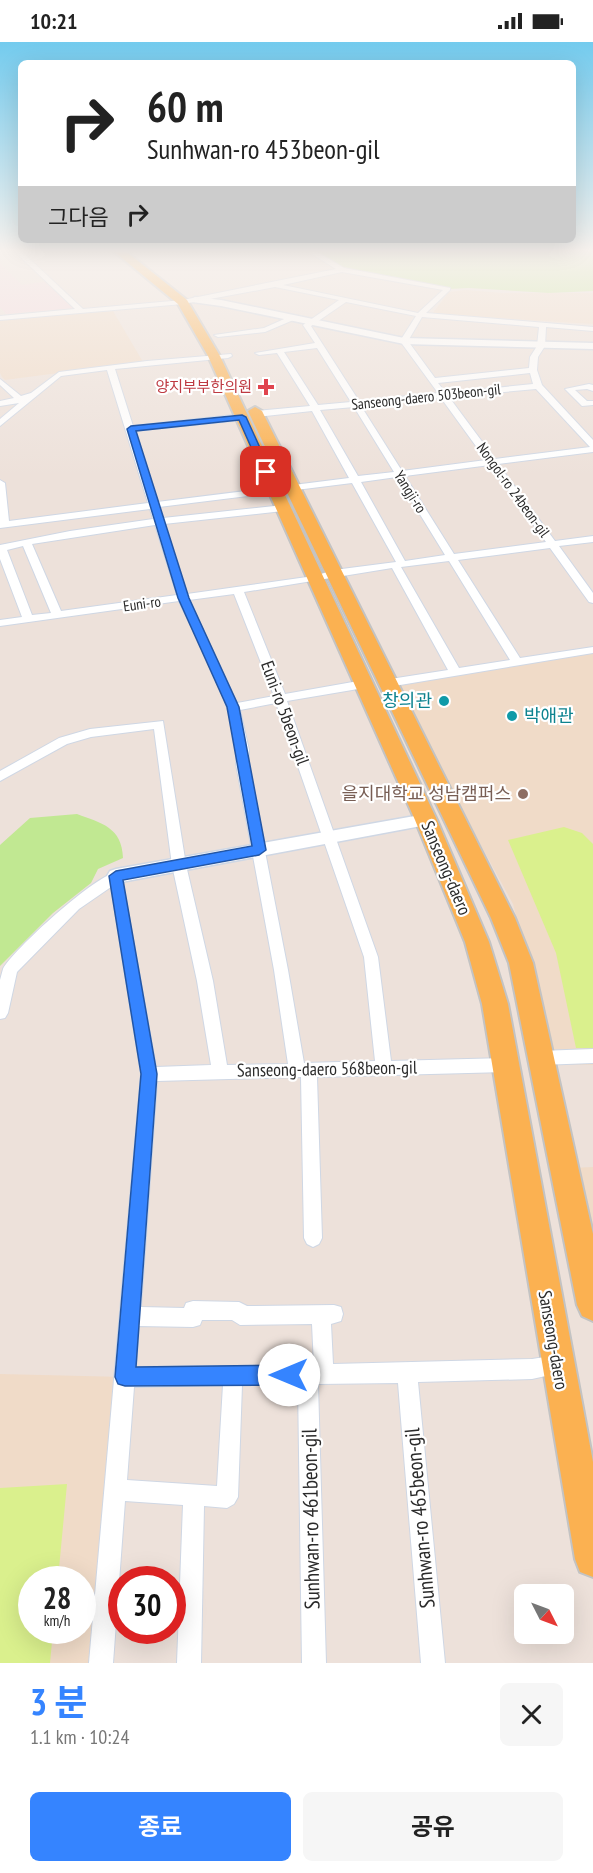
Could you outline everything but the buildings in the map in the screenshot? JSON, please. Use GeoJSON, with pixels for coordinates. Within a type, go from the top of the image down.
{"type":"FeatureCollection","features":[{"type":"Feature","properties":{"kind":"main road","name":"Sanseong-daero"},"geometry":{"type":"LineString","coordinates":[[204,325],[220,349],[283,495],[325,576],[388,683],[503,918],[521,963],[593,1305]]}},
{"type":"Feature","properties":{"kind":"main road","name":"Sanseong-daero"},"geometry":{"type":"LineString","coordinates":[[325,576],[364,684],[426,820],[477,942],[495,1004],[593,1560]]}},
{"type":"Feature","properties":{"kind":"street"},"geometry":{"type":"LineString","coordinates":[[0,404],[22,401],[38,394],[59,374],[189,359],[220,349],[278,325]]}},
{"type":"Feature","properties":{"kind":"street","name":"Yangji-ro"},"geometry":{"type":"LineString","coordinates":[[307,325],[517,663]]}},
{"type":"Feature","properties":{"kind":"street"},"geometry":{"type":"LineString","coordinates":[[328,325],[404,341],[593,346]]}},
{"type":"Feature","properties":{"kind":"street"},"geometry":{"type":"LineString","coordinates":[[404,341],[414,325]]}},
{"type":"Feature","properties":{"kind":"street"},"geometry":{"type":"LineString","coordinates":[[538,325],[593,329]]}},
{"type":"Feature","properties":{"kind":"street"},"geometry":{"type":"LineString","coordinates":[[24,620],[1,548],[86,530],[159,522],[355,479],[593,447],[581,427],[538,386],[533,370],[534,357],[541,346],[543,325]]}},
{"type":"Feature","properties":{"kind":"street","name":"Nongol-ro 24beon-gil"},"geometry":{"type":"LineString","coordinates":[[404,341],[593,600]]}},
{"type":"Feature","properties":{"kind":"street"},"geometry":{"type":"LineString","coordinates":[[259,353],[320,345]]}},
{"type":"Feature","properties":{"kind":"street"},"geometry":{"type":"LineString","coordinates":[[279,350],[315,408],[381,526],[398,564],[455,672]]}},
{"type":"Feature","properties":{"kind":"street"},"geometry":{"type":"LineString","coordinates":[[110,368],[183,598],[233,707],[282,970],[303,1069],[310,1133],[313,1238]]}},
{"type":"Feature","properties":{"kind":"street"},"geometry":{"type":"LineString","coordinates":[[432,381],[533,370]]}},
{"type":"Feature","properties":{"kind":"street"},"geometry":{"type":"LineString","coordinates":[[0,381],[22,401]]}},
{"type":"Feature","properties":{"kind":"street","name":"Sanseong-daero 503beon-gil"},"geometry":{"type":"LineString","coordinates":[[131,429],[538,386]]}},
{"type":"Feature","properties":{"kind":"street"},"geometry":{"type":"LineString","coordinates":[[593,389],[590,386],[569,389],[585,404],[593,403]]}},
{"type":"Feature","properties":{"kind":"street"},"geometry":{"type":"LineString","coordinates":[[0,423],[22,401]]}},
{"type":"Feature","properties":{"kind":"street"},"geometry":{"type":"LineString","coordinates":[[0,483],[3,525],[155,506],[283,495]]}},
{"type":"Feature","properties":{"kind":"street","name":"Euni-ro"},"geometry":{"type":"LineString","coordinates":[[0,623],[238,590],[398,564],[593,539]]}},
{"type":"Feature","properties":{"kind":"street"},"geometry":{"type":"LineString","coordinates":[[26,542],[57,615]]}},
{"type":"Feature","properties":{"kind":"street"},"geometry":{"type":"LineString","coordinates":[[0,570],[24,620]]}},
{"type":"Feature","properties":{"kind":"street","name":"Euni-ro 5beon-gil"},"geometry":{"type":"LineString","coordinates":[[238,590],[282,700],[371,957],[384,1068]]}},
{"type":"Feature","properties":{"kind":"street"},"geometry":{"type":"LineString","coordinates":[[388,683],[593,650]]}},
{"type":"Feature","properties":{"kind":"street"},"geometry":{"type":"LineString","coordinates":[[233,707],[364,684]]}},
{"type":"Feature","properties":{"kind":"street"},"geometry":{"type":"LineString","coordinates":[[0,777],[63,741],[90,733],[159,724],[179,865],[206,981],[220,1071]]}},
{"type":"Feature","properties":{"kind":"street"},"geometry":{"type":"LineString","coordinates":[[0,1013],[10,969],[74,905],[116,876],[426,820]]}},
{"type":"Feature","properties":{"kind":"street"},"geometry":{"type":"LineString","coordinates":[[101,1663],[149,1074],[116,876]]}},
{"type":"Feature","properties":{"kind":"street"},"geometry":{"type":"LineString","coordinates":[[540,1058],[593,1056]]}},
{"type":"Feature","properties":{"kind":"street","name":"Sanseong-daero 568beon-gil"},"geometry":{"type":"LineString","coordinates":[[149,1074],[506,1065]]}},
{"type":"Feature","properties":{"kind":"street","name":"Sunhwan-ro 461beon-gil"},"geometry":{"type":"LineString","coordinates":[[131,1316],[193,1318],[193,1310],[239,1311],[240,1316],[328,1314],[316,1375],[314,1663]]}},
{"type":"Feature","properties":{"kind":"street"},"geometry":{"type":"LineString","coordinates":[[125,1377],[407,1373],[532,1369],[557,1365]]}},
{"type":"Feature","properties":{"kind":"street","name":"Sunhwan-ro 465beon-gil"},"geometry":{"type":"LineString","coordinates":[[407,1373],[433,1663]]}},
{"type":"Feature","properties":{"kind":"street"},"geometry":{"type":"LineString","coordinates":[[114,1490],[227,1497],[233,1375]]}},
{"type":"Feature","properties":{"kind":"street"},"geometry":{"type":"LineString","coordinates":[[189,1663],[194,1496]]}},
{"type":"Feature","properties":{"kind":"shaded area"},"geometry":{"type":"Polygon","coordinates":[[[0,325],[121,325],[143,362],[5,380],[0,373],[0,325]]]}},
{"type":"Feature","properties":{"kind":"shaded area","name":"을지대학교 성남캠퍼스"},"geometry":{"type":"Polygon","coordinates":[[[593,653],[593,1065],[554,1064],[513,904],[393,684],[593,653]]]}},
{"type":"Feature","properties":{"kind":"shaded area"},"geometry":{"type":"Polygon","coordinates":[[[593,1167],[593,1260],[573,1168],[593,1167]]]}},
{"type":"Feature","properties":{"kind":"shaded area"},"geometry":{"type":"Polygon","coordinates":[[[0,1374],[125,1377],[102,1663],[0,1663],[0,1374]]]}},
{"type":"Feature","properties":{"kind":"green space"},"geometry":{"type":"Polygon","coordinates":[[[77,814],[109,828],[119,839],[123,858],[98,869],[91,883],[53,913],[0,966],[0,845],[30,818],[77,814]]]}},
{"type":"Feature","properties":{"kind":"green space"},"geometry":{"type":"Polygon","coordinates":[[[564,827],[582,833],[593,844],[593,1048],[576,1048],[556,953],[508,840],[564,827]]]}},
{"type":"Feature","properties":{"kind":"green space"},"geometry":{"type":"Polygon","coordinates":[[[67,1484],[59,1566],[18,1566],[18,1644],[52,1644],[50,1663],[0,1663],[0,1488],[67,1484]]]}},
{"type":"Feature","properties":{"kind":"place","name":"양지부부한의원"},"geometry":{"type":"Point","coordinates":[266,387]}},
{"type":"Feature","properties":{"kind":"place","name":"창의관"},"geometry":{"type":"Point","coordinates":[444,701]}},
{"type":"Feature","properties":{"kind":"place","name":"박애관"},"geometry":{"type":"Point","coordinates":[512,716]}},
{"type":"Feature","properties":{"kind":"place","name":"을지대학교 성남캠퍼스"},"geometry":{"type":"Point","coordinates":[523,794]}},
{"type":"Feature","properties":{"kind":"route"},"geometry":{"type":"LineString","coordinates":[[266,472],[242,417],[131,429],[183,598],[233,707],[243,750],[242,764],[259,850],[116,876],[149,1074],[125,1377],[289,1375]]}}]}
